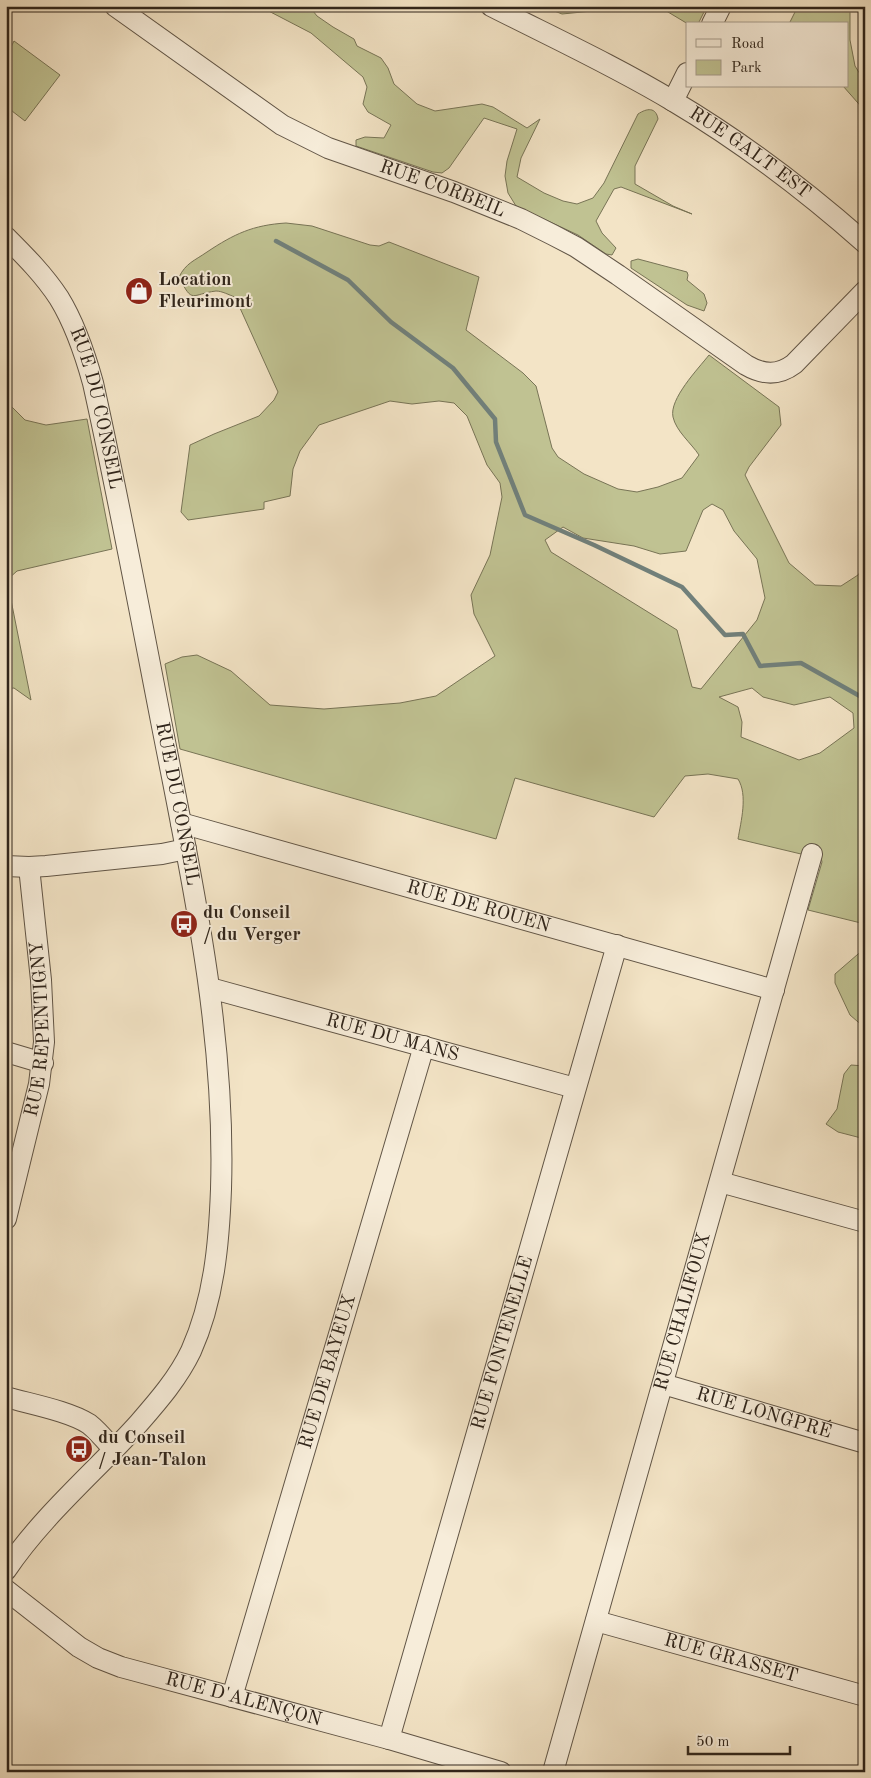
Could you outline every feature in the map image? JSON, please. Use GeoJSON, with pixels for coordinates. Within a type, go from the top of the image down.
{"type":"FeatureCollection","features":[{"type":"Feature","properties":{"kind":"street","name":"RUE CORBEIL"},"geometry":{"type":"LineString","coordinates":[[115,6],[290,129],[328,148],[454,192],[553,235],[576,247],[746,365],[761,372],[777,373],[786,370],[794,364],[865,291]]}},
{"type":"Feature","properties":{"kind":"street","name":"RUE GALT EST"},"geometry":{"type":"LineString","coordinates":[[491,6],[673,101],[761,158],[798,185],[865,243]]}},
{"type":"Feature","properties":{"kind":"street"},"geometry":{"type":"LineString","coordinates":[[713,22],[721,6]]}},
{"type":"Feature","properties":{"kind":"street"},"geometry":{"type":"LineString","coordinates":[[673,101],[686,75]]}},
{"type":"Feature","properties":{"kind":"street","name":"RUE DU CONSEIL"},"geometry":{"type":"LineString","coordinates":[[6,237],[43,276],[59,298],[73,325],[85,355],[93,383],[182,823],[210,988],[218,1064],[221,1139],[219,1226],[212,1286],[198,1333],[177,1376],[162,1396],[114,1450],[32,1536],[6,1570]]}},
{"type":"Feature","properties":{"kind":"street","name":"RUE DE ROUEN"},"geometry":{"type":"LineString","coordinates":[[182,823],[774,990]]}},
{"type":"Feature","properties":{"kind":"street"},"geometry":{"type":"LineString","coordinates":[[6,866],[29,867],[162,854],[186,849]]}},
{"type":"Feature","properties":{"kind":"street","name":"RUE CHALIFOUX"},"geometry":{"type":"LineString","coordinates":[[553,1772],[812,854]]}},
{"type":"Feature","properties":{"kind":"street","name":"RUE REPENTIGNY"},"geometry":{"type":"LineString","coordinates":[[6,1219],[36,1098],[42,1063],[43,1008],[29,867]]}},
{"type":"Feature","properties":{"kind":"street","name":"RUE FONTENELLE"},"geometry":{"type":"LineString","coordinates":[[389,1739],[617,945]]}},
{"type":"Feature","properties":{"kind":"street","name":"RUE DU MANS"},"geometry":{"type":"LineString","coordinates":[[210,988],[575,1088]]}},
{"type":"Feature","properties":{"kind":"street","name":"RUE DE BAYEUX"},"geometry":{"type":"LineString","coordinates":[[232,1697],[424,1046]]}},
{"type":"Feature","properties":{"kind":"street"},"geometry":{"type":"LineString","coordinates":[[6,1052],[42,1063]]}},
{"type":"Feature","properties":{"kind":"street"},"geometry":{"type":"LineString","coordinates":[[720,1182],[865,1222]]}},
{"type":"Feature","properties":{"kind":"street","name":"RUE LONGPRÉ"},"geometry":{"type":"LineString","coordinates":[[663,1384],[865,1443]]}},
{"type":"Feature","properties":{"kind":"street"},"geometry":{"type":"LineString","coordinates":[[6,1397],[74,1416],[98,1432],[114,1450]]}},
{"type":"Feature","properties":{"kind":"street","name":"RUE D'ALENÇON"},"geometry":{"type":"LineString","coordinates":[[6,1590],[79,1647],[98,1658],[501,1772]]}},
{"type":"Feature","properties":{"kind":"street","name":"RUE GRASSET"},"geometry":{"type":"LineString","coordinates":[[596,1621],[865,1696]]}},
{"type":"Feature","properties":{"kind":"green space"},"geometry":{"type":"Polygon","coordinates":[[[259,6],[309,6],[317,16],[354,39],[357,46],[381,58],[388,68],[394,84],[417,104],[435,111],[482,104],[493,107],[527,128],[540,119],[521,158],[517,177],[544,193],[563,201],[577,204],[593,198],[604,183],[638,114],[651,110],[655,112],[658,119],[635,166],[635,184],[673,206],[692,214],[621,187],[614,189],[596,221],[602,233],[616,248],[612,255],[606,254],[578,235],[516,206],[508,193],[505,176],[507,161],[517,129],[484,118],[449,168],[442,173],[433,172],[356,146],[356,140],[365,137],[384,138],[391,125],[368,112],[363,104],[367,87],[363,77],[311,33],[259,6]]]}},
{"type":"Feature","properties":{"kind":"green space"},"geometry":{"type":"Polygon","coordinates":[[[542,6],[600,6],[592,11],[562,14],[542,6]]]}},
{"type":"Feature","properties":{"kind":"green space"},"geometry":{"type":"Polygon","coordinates":[[[658,6],[707,6],[699,22],[686,23],[658,6]]]}},
{"type":"Feature","properties":{"kind":"green space"},"geometry":{"type":"Polygon","coordinates":[[[798,6],[850,6],[850,40],[855,66],[865,82],[865,111],[845,88],[848,88],[848,22],[790,22],[798,6]]]}},
{"type":"Feature","properties":{"kind":"green space"},"geometry":{"type":"Polygon","coordinates":[[[14,41],[60,75],[25,121],[12,111],[6,99],[6,57],[14,41]]]}},
{"type":"Feature","properties":{"kind":"green space"},"geometry":{"type":"Polygon","coordinates":[[[286,223],[312,226],[370,245],[379,246],[389,242],[479,277],[466,330],[523,373],[536,386],[552,448],[558,457],[584,474],[618,489],[637,492],[682,478],[699,455],[677,427],[673,417],[673,410],[675,402],[685,384],[709,355],[779,407],[781,425],[745,475],[789,563],[815,585],[841,586],[858,575],[865,565],[865,924],[808,910],[822,862],[820,853],[809,849],[801,854],[738,839],[743,793],[738,779],[708,774],[685,776],[654,817],[515,778],[496,839],[180,749],[165,664],[182,657],[197,655],[231,671],[270,705],[324,709],[400,703],[436,696],[495,656],[474,614],[471,595],[490,555],[502,497],[500,483],[487,465],[467,416],[454,403],[439,401],[412,404],[390,401],[319,425],[300,451],[293,469],[290,496],[264,502],[264,509],[188,520],[181,512],[190,445],[259,416],[274,400],[278,392],[235,297],[216,291],[190,295],[179,277],[184,268],[226,240],[254,228],[286,223]],[[712,504],[703,510],[686,551],[660,554],[634,546],[583,538],[563,527],[545,540],[551,552],[677,630],[692,687],[701,689],[757,620],[765,598],[757,559],[734,531],[723,510],[712,504]],[[752,688],[719,697],[738,707],[742,722],[741,737],[799,760],[820,753],[854,728],[853,713],[830,697],[794,705],[763,697],[752,688]]]}},
{"type":"Feature","properties":{"kind":"green space"},"geometry":{"type":"Polygon","coordinates":[[[638,259],[687,272],[687,280],[704,294],[707,303],[704,311],[687,305],[631,268],[631,261],[638,259]]]}},
{"type":"Feature","properties":{"kind":"green space"},"geometry":{"type":"Polygon","coordinates":[[[6,401],[25,420],[46,425],[87,419],[112,549],[17,571],[7,580],[31,700],[14,688],[6,689],[6,401]]]}},
{"type":"Feature","properties":{"kind":"green space"},"geometry":{"type":"Polygon","coordinates":[[[865,948],[865,1028],[850,1015],[835,983],[835,974],[865,948]]]}},
{"type":"Feature","properties":{"kind":"green space"},"geometry":{"type":"Polygon","coordinates":[[[851,1065],[865,1066],[865,1139],[838,1132],[826,1124],[837,1109],[844,1074],[851,1065]]]}},
{"type":"Feature","properties":{"kind":"waterway"},"geometry":{"type":"LineString","coordinates":[[276,241],[348,280],[391,322],[453,368],[495,419],[496,442],[525,515],[682,587],[725,635],[743,634],[760,666],[801,663],[865,699]]}},
{"type":"Feature","properties":{"kind":"place","name":"Location Fleurimont"},"geometry":{"type":"Point","coordinates":[139,291]}},
{"type":"Feature","properties":{"kind":"place","name":"du Conseil / du Verger"},"geometry":{"type":"Point","coordinates":[184,924]}},
{"type":"Feature","properties":{"kind":"place","name":"du Conseil / Jean-Talon"},"geometry":{"type":"Point","coordinates":[79,1449]}}]}
